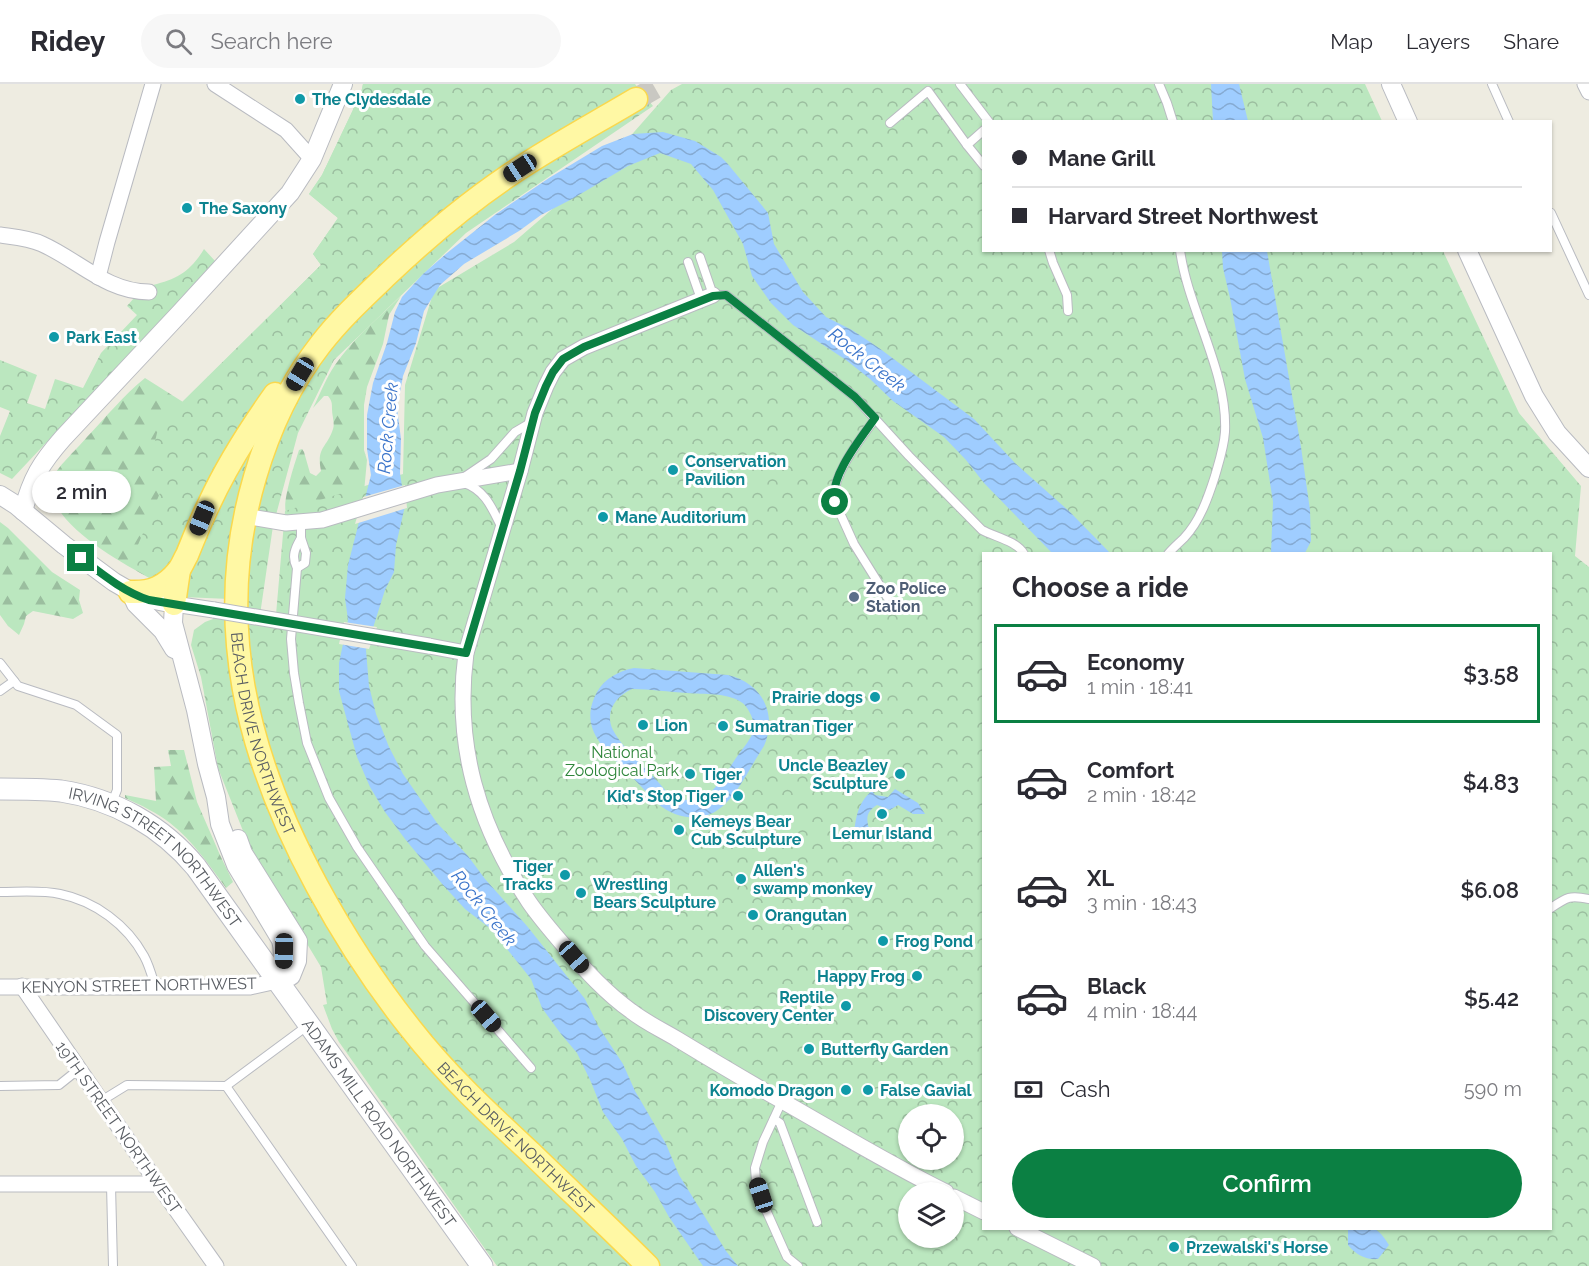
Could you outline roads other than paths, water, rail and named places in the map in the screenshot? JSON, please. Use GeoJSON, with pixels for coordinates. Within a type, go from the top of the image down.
{"type":"FeatureCollection","features":[{"type":"Feature","properties":{"kind":"main road","name":"BEACH DRIVE NORTHWEST"},"geometry":{"type":"LineString","coordinates":[[636,99],[520,168],[466,206],[414,249],[365,296],[321,344],[300,374],[274,423],[261,457],[245,516],[238,565],[236,602],[237,643],[244,695],[254,737],[268,778],[286,825],[309,870],[365,967],[431,1053],[490,1114],[648,1266]]}},
{"type":"Feature","properties":{"kind":"main road"},"geometry":{"type":"LineString","coordinates":[[130,592],[142,593],[154,590],[179,570],[209,504],[240,446],[282,385],[321,344]]}},
{"type":"Feature","properties":{"kind":"main road"},"geometry":{"type":"LineString","coordinates":[[174,604],[179,570]]}},
{"type":"Feature","properties":{"kind":"main road","name":"IRVING STREET NORTHWEST"},"geometry":{"type":"LineString","coordinates":[[0,789],[58,791],[82,796],[111,805],[135,816],[158,831],[189,859],[277,981]]}},
{"type":"Feature","properties":{"kind":"main road","name":"ADAMS MILL ROAD NORTHWEST"},"geometry":{"type":"LineString","coordinates":[[277,981],[482,1266]]}},
{"type":"Feature","properties":{"kind":"street"},"geometry":{"type":"LineString","coordinates":[[98,277],[153,84]]}},
{"type":"Feature","properties":{"kind":"street"},"geometry":{"type":"LineString","coordinates":[[215,84],[286,130],[312,159]]}},
{"type":"Feature","properties":{"kind":"street"},"geometry":{"type":"LineString","coordinates":[[23,511],[32,482],[45,458],[290,194],[321,141],[343,84]]}},
{"type":"Feature","properties":{"kind":"street"},"geometry":{"type":"LineString","coordinates":[[1391,84],[1407,120]]}},
{"type":"Feature","properties":{"kind":"street"},"geometry":{"type":"LineString","coordinates":[[1585,84],[1589,92]]}},
{"type":"Feature","properties":{"kind":"street"},"geometry":{"type":"LineString","coordinates":[[0,235],[43,244],[98,277],[127,289],[149,292]]}},
{"type":"Feature","properties":{"kind":"street"},"geometry":{"type":"LineString","coordinates":[[1468,252],[1534,396],[1557,433],[1589,468]]}},
{"type":"Feature","properties":{"kind":"street"},"geometry":{"type":"LineString","coordinates":[[707,298],[584,347],[563,359],[553,372],[533,421],[466,653],[462,708],[468,762],[488,824],[506,865],[541,918],[594,980],[632,1012],[862,1148],[926,1182]]}},
{"type":"Feature","properties":{"kind":"street"},"geometry":{"type":"LineString","coordinates":[[245,516],[286,523],[301,530],[322,520],[437,485],[520,471]]}},
{"type":"Feature","properties":{"kind":"street"},"geometry":{"type":"LineString","coordinates":[[0,495],[114,582],[149,600],[466,653]]}},
{"type":"Feature","properties":{"kind":"street"},"geometry":{"type":"LineString","coordinates":[[130,592],[136,604],[163,631],[188,677]]}},
{"type":"Feature","properties":{"kind":"street"},"geometry":{"type":"LineString","coordinates":[[174,604],[173,623],[216,797],[231,821],[243,853],[298,941],[297,961],[291,976],[277,981]]}},
{"type":"Feature","properties":{"kind":"street","name":"KENYON STREET NORTHWEST"},"geometry":{"type":"LineString","coordinates":[[0,987],[250,987],[277,981]]}},
{"type":"Feature","properties":{"kind":"street","name":"19TH STREET NORTHWEST"},"geometry":{"type":"LineString","coordinates":[[22,986],[216,1266]]}},
{"type":"Feature","properties":{"kind":"street"},"geometry":{"type":"LineString","coordinates":[[0,1184],[158,1184]]}},
{"type":"Feature","properties":{"kind":"street"},"geometry":{"type":"LineString","coordinates":[[964,1202],[982,1211]]}},
{"type":"Feature","properties":{"kind":"street"},"geometry":{"type":"LineString","coordinates":[[1021,1230],[1093,1266]]}},
{"type":"Feature","properties":{"kind":"lane"},"geometry":{"type":"LineString","coordinates":[[960,84],[987,120]]}},
{"type":"Feature","properties":{"kind":"lane"},"geometry":{"type":"LineString","coordinates":[[1159,84],[1172,120]]}},
{"type":"Feature","properties":{"kind":"lane"},"geometry":{"type":"LineString","coordinates":[[1492,84],[1508,120]]}},
{"type":"Feature","properties":{"kind":"lane"},"geometry":{"type":"LineString","coordinates":[[890,123],[928,91],[982,164]]}},
{"type":"Feature","properties":{"kind":"lane"},"geometry":{"type":"LineString","coordinates":[[967,145],[982,132]]}},
{"type":"Feature","properties":{"kind":"lane"},"geometry":{"type":"LineString","coordinates":[[1552,215],[1589,295]]}},
{"type":"Feature","properties":{"kind":"lane"},"geometry":{"type":"LineString","coordinates":[[1050,252],[1067,295],[1068,311]]}},
{"type":"Feature","properties":{"kind":"lane"},"geometry":{"type":"LineString","coordinates":[[1170,552],[1190,530],[1204,505],[1220,461],[1225,432],[1218,380],[1187,281],[1180,252]]}},
{"type":"Feature","properties":{"kind":"lane"},"geometry":{"type":"LineString","coordinates":[[700,257],[707,298]]}},
{"type":"Feature","properties":{"kind":"lane"},"geometry":{"type":"LineString","coordinates":[[688,262],[707,298]]}},
{"type":"Feature","properties":{"kind":"lane"},"geometry":{"type":"LineString","coordinates":[[707,298],[726,295],[855,397],[982,530],[1015,544],[1023,552]]}},
{"type":"Feature","properties":{"kind":"lane"},"geometry":{"type":"LineString","coordinates":[[875,418],[856,444],[836,480],[833,496],[854,544],[887,597]]}},
{"type":"Feature","properties":{"kind":"lane"},"geometry":{"type":"LineString","coordinates":[[456,481],[491,459],[515,432],[533,421]]}},
{"type":"Feature","properties":{"kind":"lane"},"geometry":{"type":"LineString","coordinates":[[456,481],[471,485],[485,496],[503,530]]}},
{"type":"Feature","properties":{"kind":"lane"},"geometry":{"type":"LineString","coordinates":[[301,530],[294,549],[293,561],[297,568],[291,639],[294,673],[298,704],[308,743],[329,798],[357,847],[425,946],[531,1068]]}},
{"type":"Feature","properties":{"kind":"lane"},"geometry":{"type":"LineString","coordinates":[[297,568],[305,563],[306,553],[301,530]]}},
{"type":"Feature","properties":{"kind":"lane"},"geometry":{"type":"LineString","coordinates":[[0,663],[18,686],[76,705],[117,735],[117,790],[111,805]]}},
{"type":"Feature","properties":{"kind":"lane"},"geometry":{"type":"LineString","coordinates":[[0,691],[14,681]]}},
{"type":"Feature","properties":{"kind":"lane"},"geometry":{"type":"LineString","coordinates":[[0,892],[61,894],[107,914],[135,941],[145,958],[155,986]]}},
{"type":"Feature","properties":{"kind":"lane"},"geometry":{"type":"LineString","coordinates":[[1552,907],[1572,896],[1589,899]]}},
{"type":"Feature","properties":{"kind":"lane"},"geometry":{"type":"LineString","coordinates":[[101,1101],[128,1085],[226,1086],[309,1025]]}},
{"type":"Feature","properties":{"kind":"lane"},"geometry":{"type":"LineString","coordinates":[[0,1086],[59,1085],[79,1070]]}},
{"type":"Feature","properties":{"kind":"lane"},"geometry":{"type":"LineString","coordinates":[[226,1086],[352,1266]]}},
{"type":"Feature","properties":{"kind":"lane"},"geometry":{"type":"LineString","coordinates":[[782,1101],[758,1156],[755,1168],[756,1181],[787,1257],[798,1266]]}},
{"type":"Feature","properties":{"kind":"lane"},"geometry":{"type":"LineString","coordinates":[[774,1119],[780,1124],[818,1222]]}},
{"type":"Feature","properties":{"kind":"lane"},"geometry":{"type":"LineString","coordinates":[[111,1185],[113,1266]]}},
{"type":"Feature","properties":{"kind":"water"},"geometry":{"type":"Polygon","coordinates":[[[1211,84],[1239,84],[1248,120],[1213,120],[1211,84]]]}},
{"type":"Feature","properties":{"kind":"water","name":"Rock Creek"},"geometry":{"type":"Polygon","coordinates":[[[663,132],[695,141],[721,157],[768,213],[774,244],[803,292],[826,317],[852,330],[879,348],[974,419],[1015,463],[1070,512],[1109,552],[1051,552],[984,483],[944,437],[893,401],[846,360],[793,325],[771,303],[752,276],[743,244],[713,190],[691,164],[660,153],[628,166],[541,215],[464,264],[440,285],[424,311],[416,343],[403,376],[397,408],[401,439],[400,473],[405,506],[396,545],[394,572],[385,590],[366,650],[369,686],[376,714],[403,774],[437,823],[527,926],[585,999],[598,1026],[623,1064],[635,1091],[666,1144],[679,1175],[726,1251],[738,1266],[703,1266],[669,1217],[603,1112],[577,1053],[542,1008],[531,979],[491,929],[465,909],[443,885],[385,812],[370,787],[357,757],[339,691],[339,663],[348,620],[345,598],[348,565],[371,475],[367,449],[367,415],[373,383],[395,312],[402,297],[423,274],[496,214],[602,146],[633,134],[663,132]]]}},
{"type":"Feature","properties":{"kind":"water"},"geometry":{"type":"Polygon","coordinates":[[[1222,252],[1267,252],[1310,510],[1311,541],[1306,552],[1271,552],[1273,502],[1263,438],[1245,379],[1223,268],[1222,252]]]}},
{"type":"Feature","properties":{"kind":"water"},"geometry":{"type":"Polygon","coordinates":[[[628,669],[728,675],[750,685],[764,702],[769,723],[764,746],[736,792],[725,804],[709,815],[691,818],[674,814],[658,804],[611,756],[597,738],[590,717],[597,692],[608,679],[628,669]],[[632,689],[617,700],[611,711],[611,723],[618,738],[666,791],[679,798],[690,800],[700,799],[708,794],[723,778],[752,734],[754,723],[748,709],[735,699],[722,695],[632,689]]]}},
{"type":"Feature","properties":{"kind":"water"},"geometry":{"type":"Polygon","coordinates":[[[895,789],[918,803],[925,814],[913,814],[898,805],[890,810],[877,805],[868,814],[870,833],[863,836],[854,833],[858,810],[867,795],[872,791],[875,795],[888,797],[895,789]]]}},
{"type":"Feature","properties":{"kind":"water"},"geometry":{"type":"Polygon","coordinates":[[[1348,1230],[1376,1230],[1389,1245],[1378,1259],[1374,1259],[1365,1258],[1354,1252],[1348,1245],[1348,1230]]]}},
{"type":"Feature","properties":{"kind":"tunnel"},"geometry":{"type":"LineString","coordinates":[[636,99],[662,84]]}},
{"type":"Feature","properties":{"kind":"place","name":"The Clydesdale"},"geometry":{"type":"Point","coordinates":[300,99]}},
{"type":"Feature","properties":{"kind":"place","name":"The Saxony"},"geometry":{"type":"Point","coordinates":[187,208]}},
{"type":"Feature","properties":{"kind":"place","name":"Park East"},"geometry":{"type":"Point","coordinates":[54,337]}},
{"type":"Feature","properties":{"kind":"place","name":"Conservation Pavilion"},"geometry":{"type":"Point","coordinates":[673,470]}},
{"type":"Feature","properties":{"kind":"place","name":"Mane Auditorium"},"geometry":{"type":"Point","coordinates":[603,517]}},
{"type":"Feature","properties":{"kind":"place","name":"Zoo Police Station"},"geometry":{"type":"Point","coordinates":[854,597]}},
{"type":"Feature","properties":{"kind":"place","name":"Prairie dogs"},"geometry":{"type":"Point","coordinates":[875,697]}},
{"type":"Feature","properties":{"kind":"place","name":"Lion"},"geometry":{"type":"Point","coordinates":[643,725]}},
{"type":"Feature","properties":{"kind":"place","name":"Sumatran Tiger"},"geometry":{"type":"Point","coordinates":[723,726]}},
{"type":"Feature","properties":{"kind":"place","name":"Tiger"},"geometry":{"type":"Point","coordinates":[690,774]}},
{"type":"Feature","properties":{"kind":"place","name":"Uncle Beazley Sculpture"},"geometry":{"type":"Point","coordinates":[900,774]}},
{"type":"Feature","properties":{"kind":"place","name":"Kid's Stop Tiger"},"geometry":{"type":"Point","coordinates":[738,796]}},
{"type":"Feature","properties":{"kind":"place","name":"Lemur Island"},"geometry":{"type":"Point","coordinates":[882,814]}},
{"type":"Feature","properties":{"kind":"place","name":"Kemeys Bear Cub Sculpture"},"geometry":{"type":"Point","coordinates":[679,830]}},
{"type":"Feature","properties":{"kind":"place","name":"Tiger Tracks"},"geometry":{"type":"Point","coordinates":[565,875]}},
{"type":"Feature","properties":{"kind":"place","name":"Allen's swamp monkey"},"geometry":{"type":"Point","coordinates":[741,879]}},
{"type":"Feature","properties":{"kind":"place","name":"Wrestling Bears Sculpture"},"geometry":{"type":"Point","coordinates":[581,893]}},
{"type":"Feature","properties":{"kind":"place","name":"Orangutan"},"geometry":{"type":"Point","coordinates":[753,915]}},
{"type":"Feature","properties":{"kind":"place","name":"Frog Pond"},"geometry":{"type":"Point","coordinates":[883,941]}},
{"type":"Feature","properties":{"kind":"place","name":"Happy Frog"},"geometry":{"type":"Point","coordinates":[917,976]}},
{"type":"Feature","properties":{"kind":"place","name":"Reptile Discovery Center"},"geometry":{"type":"Point","coordinates":[846,1006]}},
{"type":"Feature","properties":{"kind":"place","name":"Butterfly Garden"},"geometry":{"type":"Point","coordinates":[809,1049]}},
{"type":"Feature","properties":{"kind":"place","name":"Komodo Dragon"},"geometry":{"type":"Point","coordinates":[846,1090]}},
{"type":"Feature","properties":{"kind":"place","name":"False Gavial"},"geometry":{"type":"Point","coordinates":[868,1090]}},
{"type":"Feature","properties":{"kind":"place","name":"Przewalski's Horse"},"geometry":{"type":"Point","coordinates":[1174,1247]}},
{"type":"Feature","properties":{"kind":"park label","name":"National Zoological Park"},"geometry":{"type":"Point","coordinates":[622,761]}}]}
